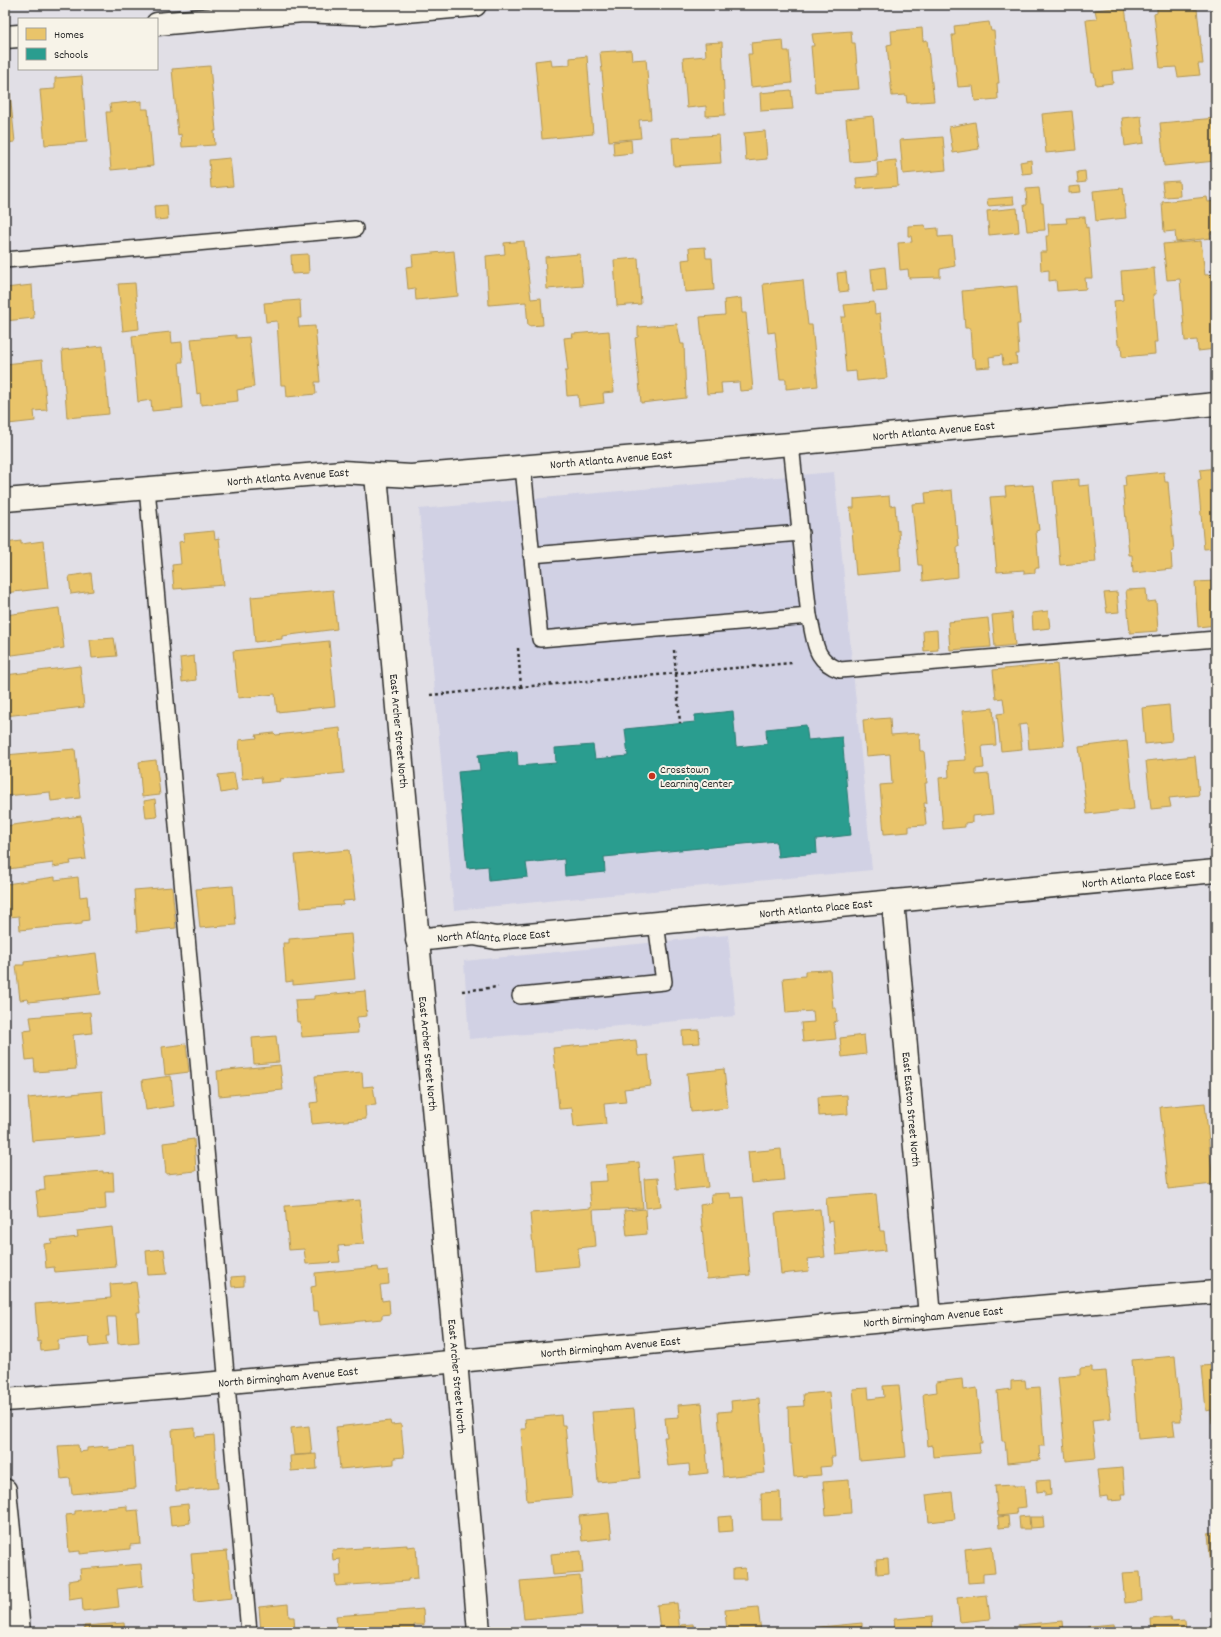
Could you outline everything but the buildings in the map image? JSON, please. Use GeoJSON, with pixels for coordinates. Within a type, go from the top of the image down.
{"type":"FeatureCollection","features":[{"type":"Feature","properties":{"kind":"street"},"geometry":{"type":"LineString","coordinates":[[158,24],[250,10],[303,11],[336,9],[372,14],[475,5]]}},
{"type":"Feature","properties":{"kind":"street"},"geometry":{"type":"LineString","coordinates":[[5,37],[18,36]]}},
{"type":"Feature","properties":{"kind":"street","name":"North Atlanta Avenue East"},"geometry":{"type":"LineString","coordinates":[[5,500],[342,472],[411,476],[791,444],[1216,404]]}},
{"type":"Feature","properties":{"kind":"street","name":"East Archer Street North"},"geometry":{"type":"LineString","coordinates":[[376,475],[479,1632]]}},
{"type":"Feature","properties":{"kind":"street","name":"North Atlanta Place East"},"geometry":{"type":"LineString","coordinates":[[417,940],[474,934],[496,938],[1216,871]]}},
{"type":"Feature","properties":{"kind":"street","name":"East Easton Street North"},"geometry":{"type":"LineString","coordinates":[[893,901],[930,1316]]}},
{"type":"Feature","properties":{"kind":"street","name":"North Birmingham Avenue East"},"geometry":{"type":"LineString","coordinates":[[5,1400],[456,1361],[930,1316],[1216,1292]]}},
{"type":"Feature","properties":{"kind":"street"},"geometry":{"type":"LineString","coordinates":[[5,1490],[18,1632]]}},
{"type":"Feature","properties":{"kind":"lane"},"geometry":{"type":"LineString","coordinates":[[5,260],[355,229]]}},
{"type":"Feature","properties":{"kind":"lane"},"geometry":{"type":"LineString","coordinates":[[791,444],[809,616],[819,656],[825,663],[840,670],[1216,639]]}},
{"type":"Feature","properties":{"kind":"lane"},"geometry":{"type":"LineString","coordinates":[[523,467],[540,639],[809,616]]}},
{"type":"Feature","properties":{"kind":"lane"},"geometry":{"type":"LineString","coordinates":[[147,488],[249,1632]]}},
{"type":"Feature","properties":{"kind":"lane"},"geometry":{"type":"LineString","coordinates":[[531,555],[800,533]]}},
{"type":"Feature","properties":{"kind":"lane"},"geometry":{"type":"LineString","coordinates":[[520,996],[664,982],[656,923]]}},
{"type":"Feature","properties":{"kind":"path"},"geometry":{"type":"LineString","coordinates":[[672,628],[680,723]]}},
{"type":"Feature","properties":{"kind":"path"},"geometry":{"type":"LineString","coordinates":[[430,695],[792,663]]}},
{"type":"Feature","properties":{"kind":"path"},"geometry":{"type":"LineString","coordinates":[[462,991],[503,987],[520,996]]}},
{"type":"Feature","properties":{"kind":"shaded area","name":"Crosstown Learning Center"},"geometry":{"type":"Polygon","coordinates":[[[834,472],[872,870],[454,910],[419,509],[834,472]]]}},
{"type":"Feature","properties":{"kind":"shaded area"},"geometry":{"type":"Polygon","coordinates":[[[728,935],[736,1016],[469,1039],[464,961],[728,935]]]}},
{"type":"Feature","properties":{"kind":"place","name":"Crosstown Learning Center"},"geometry":{"type":"Point","coordinates":[652,776]}}]}
